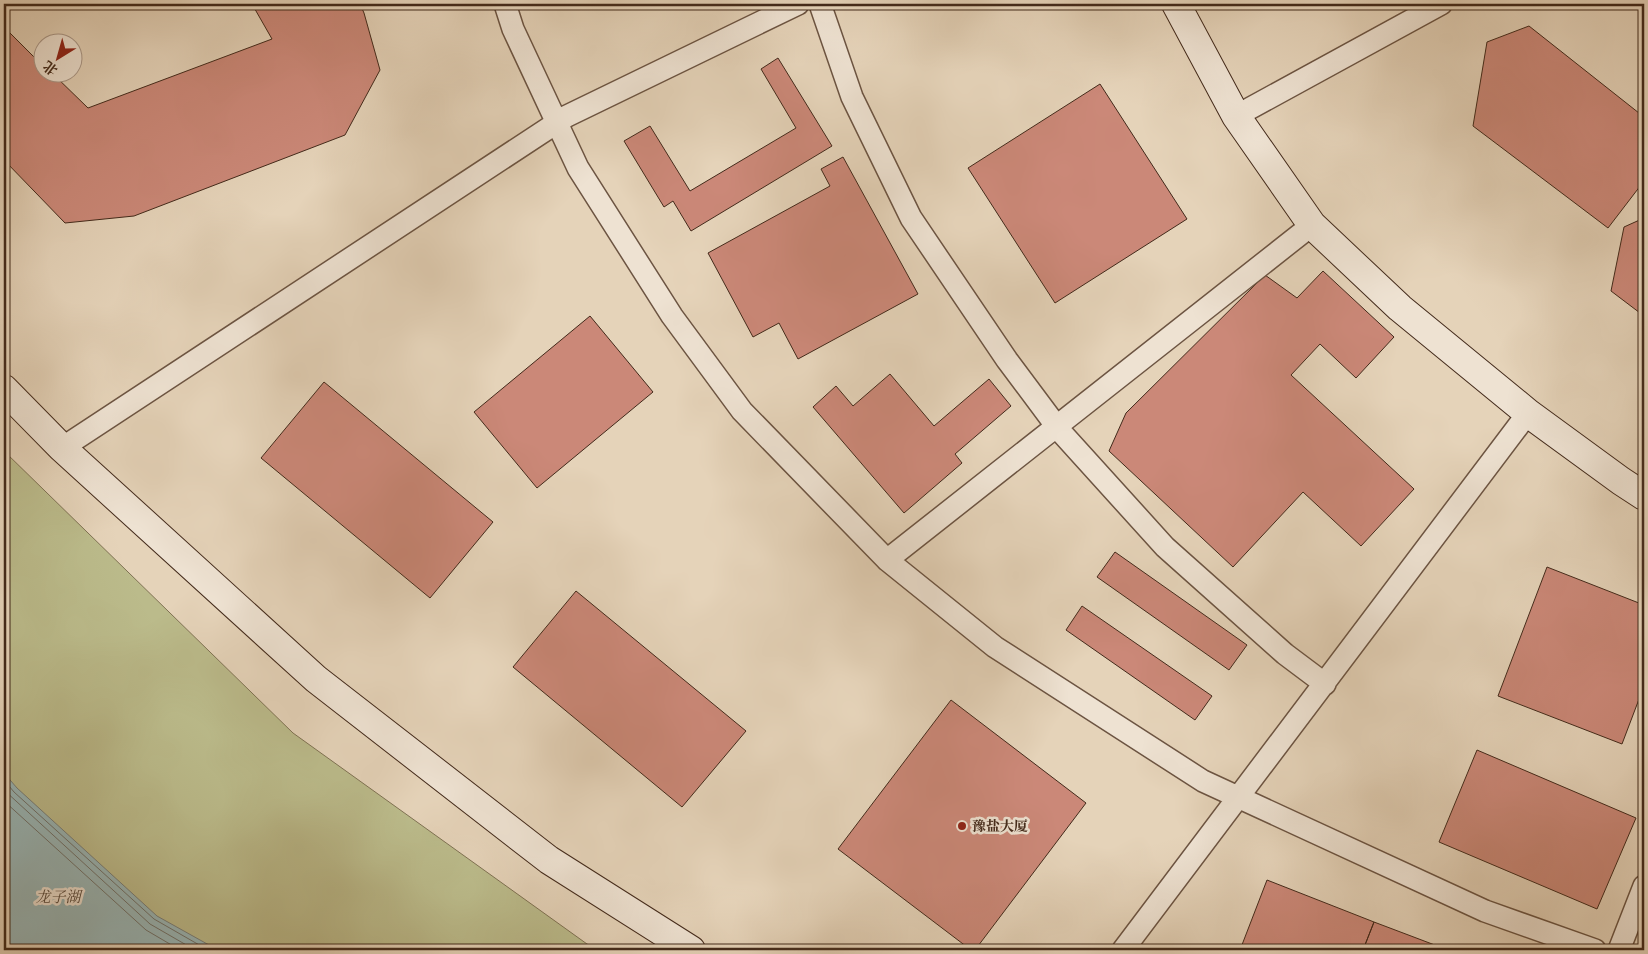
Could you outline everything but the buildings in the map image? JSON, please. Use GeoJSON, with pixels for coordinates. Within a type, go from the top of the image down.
{"type":"FeatureCollection","features":[{"type":"Feature","properties":{"kind":"street"},"geometry":{"type":"LineString","coordinates":[[505,4],[512,29],[578,168],[672,316],[742,411],[886,560],[995,647],[1203,781],[1485,911],[1595,950]]}},
{"type":"Feature","properties":{"kind":"street"},"geometry":{"type":"LineString","coordinates":[[62,448],[567,116],[798,4]]}},
{"type":"Feature","properties":{"kind":"street"},"geometry":{"type":"LineString","coordinates":[[820,4],[852,97],[911,218],[1007,360],[1057,426],[1165,547],[1285,654],[1325,684]]}},
{"type":"Feature","properties":{"kind":"street"},"geometry":{"type":"LineString","coordinates":[[1176,4],[1236,116],[1312,225],[1400,308],[1528,413],[1644,496]]}},
{"type":"Feature","properties":{"kind":"street"},"geometry":{"type":"LineString","coordinates":[[1236,116],[1441,4]]}},
{"type":"Feature","properties":{"kind":"street"},"geometry":{"type":"LineString","coordinates":[[886,560],[1312,225]]}},
{"type":"Feature","properties":{"kind":"street"},"geometry":{"type":"LineString","coordinates":[[4,389],[62,448],[316,679],[549,860],[691,950]]}},
{"type":"Feature","properties":{"kind":"street"},"geometry":{"type":"LineString","coordinates":[[1123,950],[1528,413]]}},
{"type":"Feature","properties":{"kind":"street"},"geometry":{"type":"LineString","coordinates":[[1619,950],[1644,886]]}},
{"type":"Feature","properties":{"kind":"green space"},"geometry":{"type":"Polygon","coordinates":[[[4,451],[293,733],[587,944],[599,950],[4,950],[4,451]]]}},
{"type":"Feature","properties":{"kind":"water","name":"龙子湖"},"geometry":{"type":"Polygon","coordinates":[[[4,773],[17,788],[157,916],[218,950],[4,950],[4,773]]]}},
{"type":"Feature","properties":{"kind":"place","name":"豫盐大厦"},"geometry":{"type":"Point","coordinates":[962,826]}}]}
